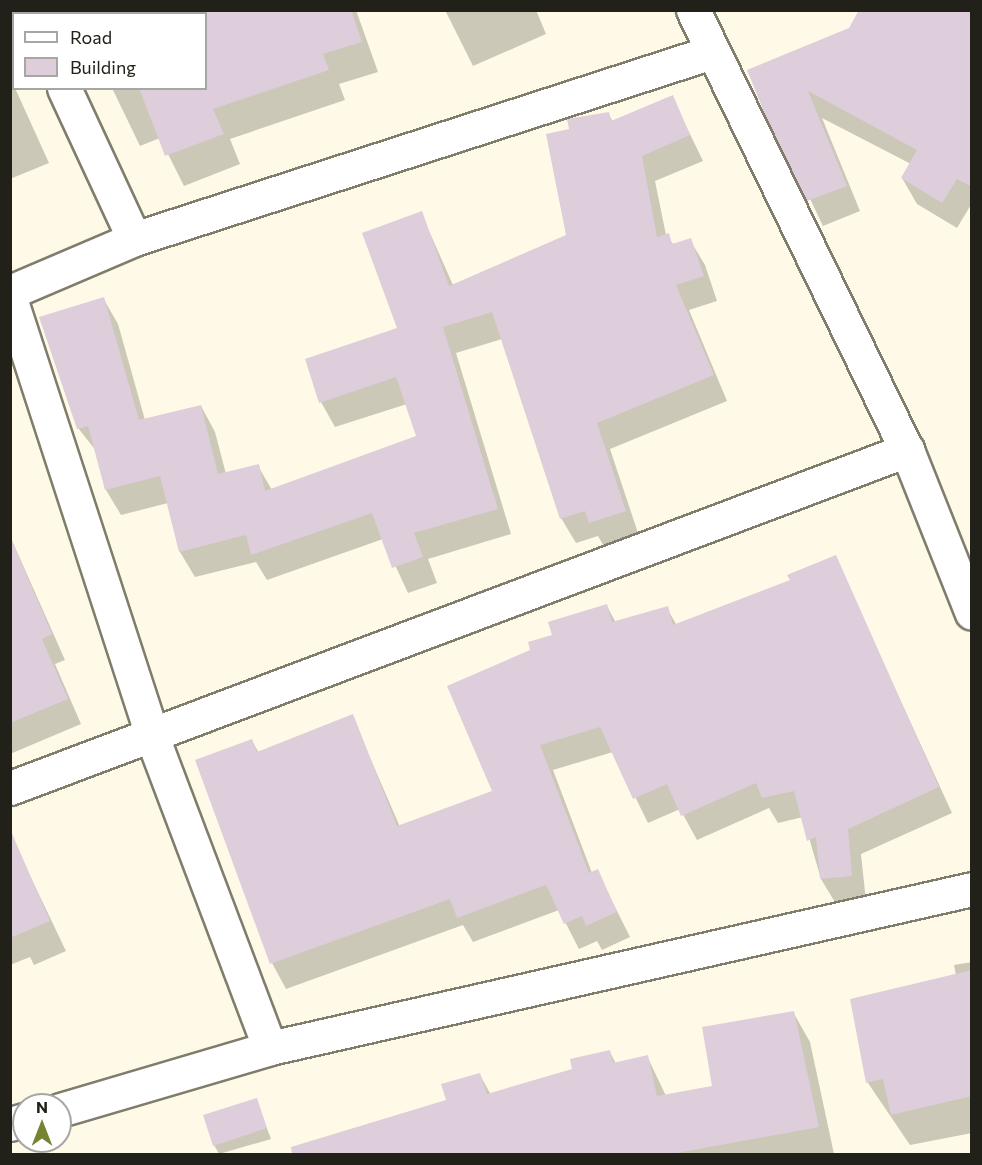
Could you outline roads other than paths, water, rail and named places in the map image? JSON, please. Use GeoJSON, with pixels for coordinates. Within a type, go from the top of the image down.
{"type":"FeatureCollection","features":[{"type":"Feature","properties":{"kind":"street"},"geometry":{"type":"LineString","coordinates":[[693,10],[907,450],[972,613]]}},
{"type":"Feature","properties":{"kind":"street"},"geometry":{"type":"LineString","coordinates":[[10,292],[134,239],[712,52]]}},
{"type":"Feature","properties":{"kind":"street"},"geometry":{"type":"LineString","coordinates":[[65,90],[134,239]]}},
{"type":"Feature","properties":{"kind":"street"},"geometry":{"type":"LineString","coordinates":[[10,298],[153,739],[270,1048]]}},
{"type":"Feature","properties":{"kind":"street"},"geometry":{"type":"LineString","coordinates":[[10,788],[153,739],[907,450]]}},
{"type":"Feature","properties":{"kind":"street"},"geometry":{"type":"LineString","coordinates":[[72,1106],[270,1048],[972,889]]}}]}
